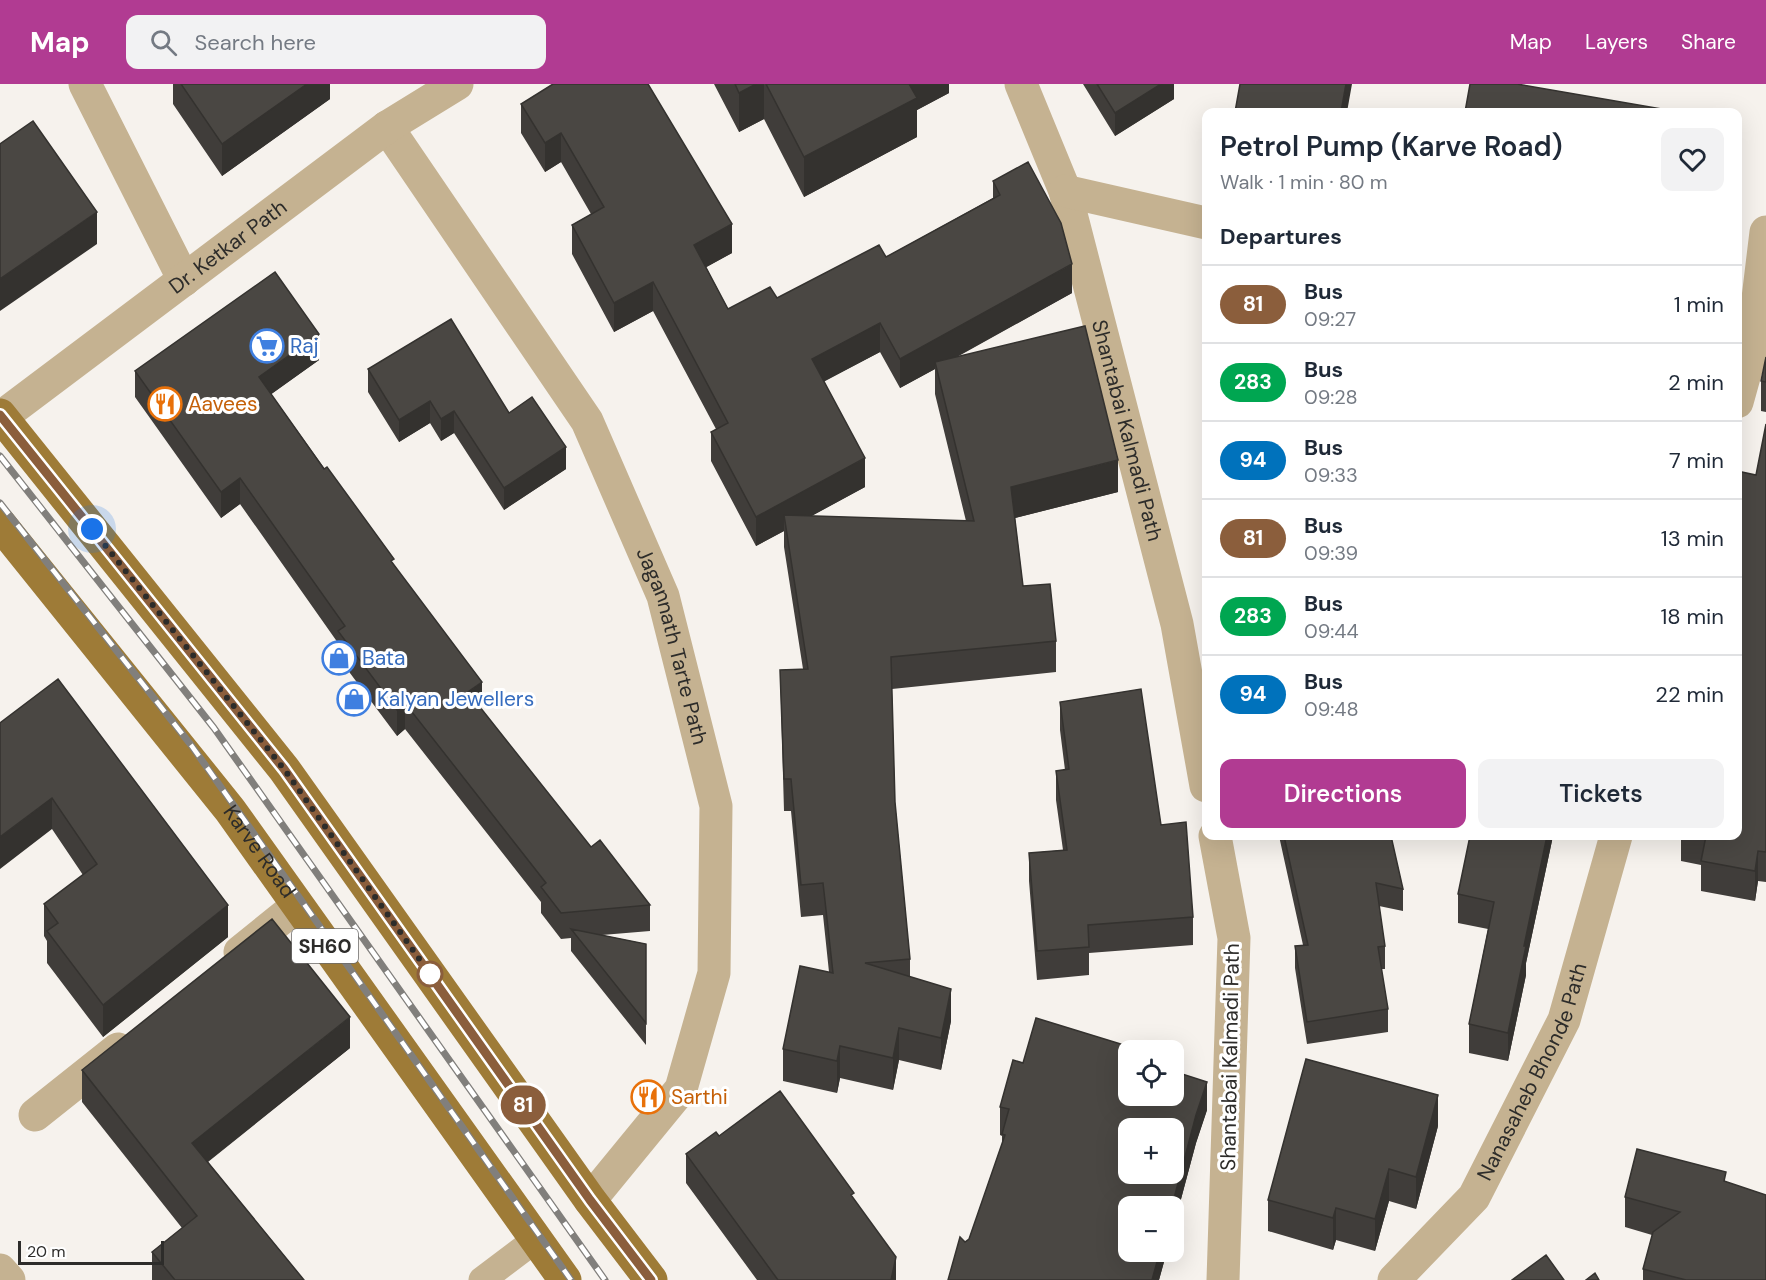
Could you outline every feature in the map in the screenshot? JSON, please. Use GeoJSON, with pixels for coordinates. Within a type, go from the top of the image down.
{"type":"FeatureCollection","features":[{"type":"Feature","properties":{"kind":"main road"},"geometry":{"type":"LineString","coordinates":[[1,417],[284,769],[590,1200],[651,1280]]}},
{"type":"Feature","properties":{"kind":"main road","name":"Karve Road"},"geometry":{"type":"LineString","coordinates":[[0,524],[230,810],[565,1280]]}},
{"type":"Feature","properties":{"kind":"street"},"geometry":{"type":"LineString","coordinates":[[85,84],[184,280]]}},
{"type":"Feature","properties":{"kind":"street","name":"Dr. Ketkar Path"},"geometry":{"type":"LineString","coordinates":[[1,417],[387,127],[458,84]]}},
{"type":"Feature","properties":{"kind":"street","name":"Shantabai Kalmadi Path"},"geometry":{"type":"LineString","coordinates":[[1022,84],[1065,190],[1177,624],[1202,764]]}},
{"type":"Feature","properties":{"kind":"street","name":"Jagannath Tarte Path"},"geometry":{"type":"LineString","coordinates":[[387,127],[587,421],[663,596],[716,806],[714,973],[681,1089],[590,1200]]}},
{"type":"Feature","properties":{"kind":"street"},"geometry":{"type":"LineString","coordinates":[[1065,190],[1202,222]]}},
{"type":"Feature","properties":{"kind":"street"},"geometry":{"type":"LineString","coordinates":[[1742,367],[1766,232]]}},
{"type":"Feature","properties":{"kind":"street","name":"Shantabai Kalmadi Path"},"geometry":{"type":"LineString","coordinates":[[1216,840],[1234,938],[1223,1280]]}},
{"type":"Feature","properties":{"kind":"street","name":"Nanasaheb Bhonde Path"},"geometry":{"type":"LineString","coordinates":[[1394,1280],[1474,1197],[1564,1020],[1615,840]]}},
{"type":"Feature","properties":{"kind":"street"},"geometry":{"type":"LineString","coordinates":[[219,969],[297,906]]}},
{"type":"Feature","properties":{"kind":"street"},"geometry":{"type":"LineString","coordinates":[[35,1115],[145,1027]]}},
{"type":"Feature","properties":{"kind":"street"},"geometry":{"type":"LineString","coordinates":[[0,1270],[9,1280]]}},
{"type":"Feature","properties":{"kind":"lane"},"geometry":{"type":"LineString","coordinates":[[482,1280],[535,1240]]}},
{"type":"Feature","properties":{"kind":"building"},"geometry":{"type":"Polygon","coordinates":[[[181,84],[307,84],[222,144],[181,84]]]}},
{"type":"Feature","properties":{"kind":"building"},"geometry":{"type":"Polygon","coordinates":[[[553,84],[648,84],[732,224],[694,245],[728,309],[770,287],[777,298],[879,245],[886,257],[1000,195],[993,181],[1028,162],[1061,223],[1072,264],[900,359],[880,323],[812,359],[865,458],[756,517],[711,432],[728,423],[653,282],[614,303],[572,225],[604,207],[561,133],[545,143],[521,104],[553,84]]]}},
{"type":"Feature","properties":{"kind":"building"},"geometry":{"type":"Polygon","coordinates":[[[735,84],[756,84],[739,93],[735,84]]]}},
{"type":"Feature","properties":{"kind":"building"},"geometry":{"type":"Polygon","coordinates":[[[766,84],[909,84],[917,98],[804,157],[766,84]]]}},
{"type":"Feature","properties":{"kind":"building"},"geometry":{"type":"Polygon","coordinates":[[[1097,84],[1161,84],[1115,113],[1097,84]]]}},
{"type":"Feature","properties":{"kind":"building"},"geometry":{"type":"Polygon","coordinates":[[[1240,84],[1346,84],[1342,108],[1236,108],[1240,84]]]}},
{"type":"Feature","properties":{"kind":"building"},"geometry":{"type":"Polygon","coordinates":[[[1470,84],[1517,84],[1656,108],[1466,108],[1470,84]]]}},
{"type":"Feature","properties":{"kind":"building"},"geometry":{"type":"Polygon","coordinates":[[[33,121],[97,212],[0,279],[0,144],[33,121]]]}},
{"type":"Feature","properties":{"kind":"building"},"geometry":{"type":"Polygon","coordinates":[[[275,272],[319,334],[259,377],[324,469],[327,467],[394,559],[391,561],[482,682],[468,692],[591,847],[600,840],[650,905],[561,913],[541,887],[546,883],[405,703],[397,710],[338,631],[345,626],[240,478],[221,492],[135,371],[275,272]]]}},
{"type":"Feature","properties":{"kind":"building"},"geometry":{"type":"Polygon","coordinates":[[[451,319],[509,413],[532,397],[566,447],[504,488],[454,411],[441,419],[430,401],[399,420],[368,369],[451,319]]]}},
{"type":"Feature","properties":{"kind":"building"},"geometry":{"type":"Polygon","coordinates":[[[1085,326],[1118,460],[1011,487],[1023,586],[1050,584],[1056,641],[891,657],[895,802],[910,959],[865,963],[951,989],[941,1038],[899,1028],[893,1058],[840,1046],[837,1061],[783,1049],[800,966],[833,973],[823,883],[801,885],[791,779],[784,779],[780,670],[808,669],[784,515],[974,521],[935,362],[1085,326]]]}},
{"type":"Feature","properties":{"kind":"building"},"geometry":{"type":"Polygon","coordinates":[[[1766,357],[1766,382],[1761,381],[1766,357]]]}},
{"type":"Feature","properties":{"kind":"building"},"geometry":{"type":"Polygon","coordinates":[[[1766,424],[1766,852],[1758,851],[1755,871],[1701,861],[1705,840],[1742,840],[1742,472],[1756,475],[1766,424]]]}},
{"type":"Feature","properties":{"kind":"building"},"geometry":{"type":"Polygon","coordinates":[[[58,679],[228,905],[103,1005],[47,931],[58,923],[44,904],[97,864],[52,798],[0,837],[0,723],[58,679]]]}},
{"type":"Feature","properties":{"kind":"building"},"geometry":{"type":"Polygon","coordinates":[[[1141,689],[1161,825],[1186,822],[1193,917],[1088,925],[1089,947],[1037,951],[1029,853],[1067,850],[1056,771],[1069,769],[1060,702],[1141,689]]]}},
{"type":"Feature","properties":{"kind":"building"},"geometry":{"type":"Polygon","coordinates":[[[1285,840],[1392,840],[1403,889],[1376,883],[1385,946],[1378,947],[1388,1009],[1307,1022],[1295,946],[1308,945],[1285,840]]]}},
{"type":"Feature","properties":{"kind":"building"},"geometry":{"type":"Polygon","coordinates":[[[1469,840],[1546,840],[1508,1033],[1469,1024],[1494,902],[1458,894],[1469,840]]]}},
{"type":"Feature","properties":{"kind":"building"},"geometry":{"type":"Polygon","coordinates":[[[272,919],[350,1017],[192,1143],[304,1280],[175,1280],[152,1252],[197,1216],[82,1070],[272,919]]]}},
{"type":"Feature","properties":{"kind":"building"},"geometry":{"type":"Polygon","coordinates":[[[571,929],[646,944],[646,1023],[571,929]]]}},
{"type":"Feature","properties":{"kind":"building"},"geometry":{"type":"Polygon","coordinates":[[[1036,1018],[1118,1043],[1118,1106],[1184,1106],[1184,1075],[1207,1082],[1184,1160],[1184,1118],[1118,1118],[1118,1184],[1178,1184],[1175,1196],[1118,1196],[1118,1262],[1157,1262],[1152,1280],[948,1280],[960,1237],[965,1242],[969,1239],[1005,1135],[1002,1134],[1009,1109],[1000,1107],[1013,1060],[1023,1063],[1036,1018]]]}},
{"type":"Feature","properties":{"kind":"building"},"geometry":{"type":"Polygon","coordinates":[[[1306,1059],[1438,1095],[1416,1177],[1389,1169],[1375,1219],[1336,1208],[1333,1218],[1268,1200],[1306,1059]]]}},
{"type":"Feature","properties":{"kind":"building"},"geometry":{"type":"Polygon","coordinates":[[[780,1091],[854,1193],[851,1195],[896,1257],[891,1280],[778,1280],[686,1154],[716,1132],[719,1136],[780,1091]]]}},
{"type":"Feature","properties":{"kind":"building"},"geometry":{"type":"Polygon","coordinates":[[[1637,1149],[1726,1172],[1724,1181],[1766,1195],[1766,1280],[1686,1280],[1643,1269],[1653,1232],[1680,1212],[1625,1197],[1637,1149]]]}},
{"type":"Feature","properties":{"kind":"building"},"geometry":{"type":"Polygon","coordinates":[[[1546,1255],[1564,1280],[1512,1280],[1546,1255]]]}},
{"type":"Feature","properties":{"kind":"building"},"geometry":{"type":"Polygon","coordinates":[[[1595,1273],[1599,1280],[1586,1280],[1595,1273]]]}},
{"type":"Feature","properties":{"kind":"railway"},"geometry":{"type":"LineString","coordinates":[[0,456],[214,728],[605,1280]]}},
{"type":"Feature","properties":{"kind":"railway"},"geometry":{"type":"LineString","coordinates":[[0,503],[191,745],[571,1280]]}},
{"type":"Feature","properties":{"kind":"bus line","name":"81"},"geometry":{"type":"LineString","coordinates":[[0,415],[284,769],[590,1200],[651,1280]]}},
{"type":"Feature","properties":{"kind":"place","name":"Raj"},"geometry":{"type":"Point","coordinates":[267,346]}},
{"type":"Feature","properties":{"kind":"place","name":"Aavees"},"geometry":{"type":"Point","coordinates":[165,404]}},
{"type":"Feature","properties":{"kind":"place","name":"Bata"},"geometry":{"type":"Point","coordinates":[339,658]}},
{"type":"Feature","properties":{"kind":"place","name":"Kalyan Jewellers"},"geometry":{"type":"Point","coordinates":[354,699]}},
{"type":"Feature","properties":{"kind":"place","name":"Sarthi"},"geometry":{"type":"Point","coordinates":[648,1097]}},
{"type":"Feature","properties":{"kind":"route"},"geometry":{"type":"LineString","coordinates":[[92,529],[284,769],[430,974]]}}]}
